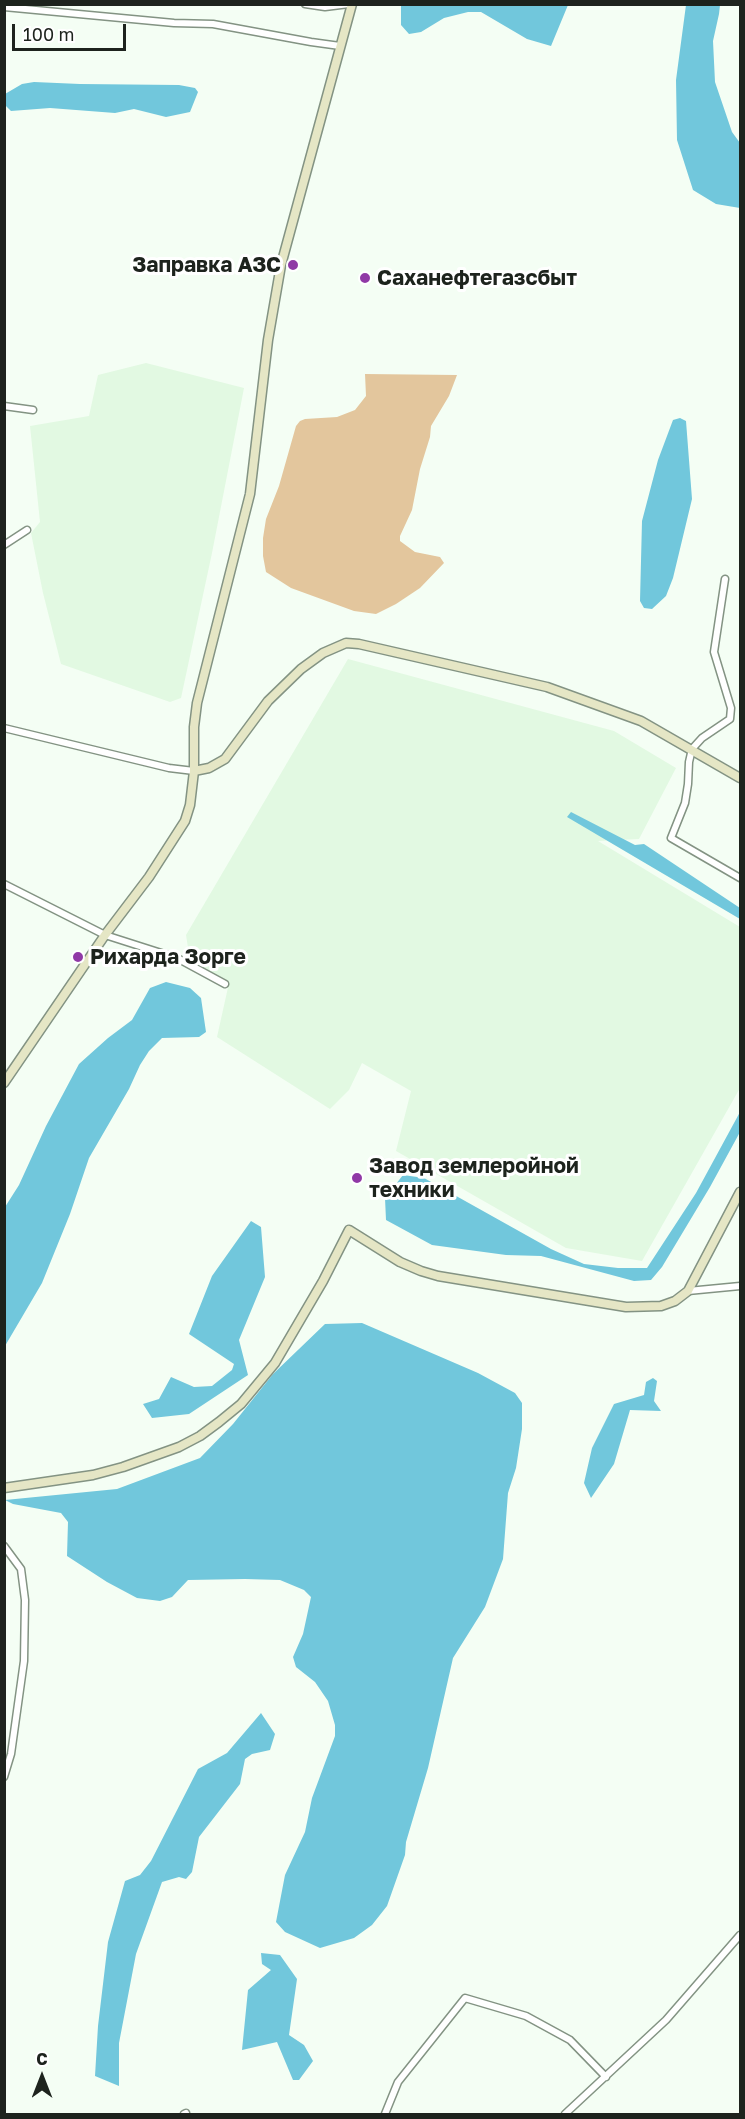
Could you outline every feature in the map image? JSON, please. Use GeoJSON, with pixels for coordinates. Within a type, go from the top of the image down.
{"type":"FeatureCollection","features":[{"type":"Feature","properties":{"kind":"main road"},"geometry":{"type":"LineString","coordinates":[[4,1083],[105,936],[149,877],[185,820],[193,793],[194,727],[197,703],[249,495],[268,340],[281,265],[351,4]]}},
{"type":"Feature","properties":{"kind":"main road"},"geometry":{"type":"LineString","coordinates":[[194,771],[209,768],[225,759],[268,701],[301,669],[323,653],[346,643],[548,687],[641,721],[741,778]]}},
{"type":"Feature","properties":{"kind":"main road"},"geometry":{"type":"LineString","coordinates":[[4,1488],[93,1475],[123,1467],[179,1447],[200,1436],[219,1422],[241,1404],[275,1363],[323,1281],[349,1230],[400,1262],[438,1276],[626,1306],[661,1306],[675,1301],[688,1291],[741,1192]]}},
{"type":"Feature","properties":{"kind":"street"},"geometry":{"type":"LineString","coordinates":[[305,4],[325,7],[351,4]]}},
{"type":"Feature","properties":{"kind":"street"},"geometry":{"type":"LineString","coordinates":[[4,7],[174,23],[213,24],[340,46]]}},
{"type":"Feature","properties":{"kind":"street"},"geometry":{"type":"LineString","coordinates":[[4,406],[33,410]]}},
{"type":"Feature","properties":{"kind":"street"},"geometry":{"type":"LineString","coordinates":[[4,545],[27,530]]}},
{"type":"Feature","properties":{"kind":"street"},"geometry":{"type":"LineString","coordinates":[[725,579],[714,652],[731,708],[730,719],[702,738],[692,749],[685,803],[671,838],[741,878]]}},
{"type":"Feature","properties":{"kind":"street"},"geometry":{"type":"LineString","coordinates":[[4,728],[169,768],[194,771]]}},
{"type":"Feature","properties":{"kind":"street"},"geometry":{"type":"LineString","coordinates":[[4,884],[105,936],[177,958],[225,984]]}},
{"type":"Feature","properties":{"kind":"street"},"geometry":{"type":"LineString","coordinates":[[688,1291],[741,1286]]}},
{"type":"Feature","properties":{"kind":"street"},"geometry":{"type":"LineString","coordinates":[[4,1546],[21,1569],[25,1600],[24,1661],[11,1754],[4,1777]]}},
{"type":"Feature","properties":{"kind":"street"},"geometry":{"type":"LineString","coordinates":[[565,2115],[666,2020],[741,1935]]}},
{"type":"Feature","properties":{"kind":"street"},"geometry":{"type":"LineString","coordinates":[[385,2115],[398,2082],[465,1998],[526,2016],[570,2040],[606,2077]]}},
{"type":"Feature","properties":{"kind":"shaded area"},"geometry":{"type":"Polygon","coordinates":[[[146,363],[244,388],[181,698],[170,702],[61,664],[31,533],[40,522],[30,426],[89,416],[98,375],[146,363]]]}},
{"type":"Feature","properties":{"kind":"shaded area"},"geometry":{"type":"Polygon","coordinates":[[[365,374],[457,375],[449,396],[431,426],[412,510],[400,536],[400,541],[415,552],[440,557],[444,563],[420,588],[376,614],[354,611],[291,588],[266,572],[263,556],[266,519],[279,486],[296,426],[305,419],[337,417],[355,410],[366,396],[365,374]]]}},
{"type":"Feature","properties":{"kind":"shaded area"},"geometry":{"type":"Polygon","coordinates":[[[348,659],[614,731],[676,768],[639,839],[598,841],[740,927],[740,1088],[642,1261],[566,1248],[396,1151],[411,1091],[362,1063],[349,1090],[330,1109],[217,1037],[229,983],[190,960],[186,935],[348,659]]]}},
{"type":"Feature","properties":{"kind":"water"},"geometry":{"type":"Polygon","coordinates":[[[401,4],[568,5],[551,46],[527,39],[481,12],[468,12],[444,18],[421,32],[409,34],[401,25],[401,4]]]}},
{"type":"Feature","properties":{"kind":"water"},"geometry":{"type":"Polygon","coordinates":[[[686,5],[720,5],[713,41],[715,82],[732,132],[740,143],[740,208],[716,204],[693,190],[677,140],[676,80],[686,5]]]}},
{"type":"Feature","properties":{"kind":"water"},"geometry":{"type":"Polygon","coordinates":[[[34,82],[179,85],[195,88],[198,92],[190,112],[166,117],[134,109],[115,113],[50,108],[11,111],[5,105],[5,94],[22,84],[34,82]]]}},
{"type":"Feature","properties":{"kind":"water"},"geometry":{"type":"Polygon","coordinates":[[[680,418],[686,421],[692,499],[673,578],[666,596],[652,609],[644,608],[640,601],[642,521],[658,460],[673,420],[680,418]]]}},
{"type":"Feature","properties":{"kind":"water"},"geometry":{"type":"Polygon","coordinates":[[[571,812],[635,845],[644,844],[740,908],[740,919],[567,817],[571,812]]]}},
{"type":"Feature","properties":{"kind":"water"},"geometry":{"type":"Polygon","coordinates":[[[166,982],[190,988],[201,998],[206,1032],[199,1037],[162,1038],[149,1051],[140,1065],[129,1089],[89,1158],[70,1214],[42,1283],[5,1346],[5,1207],[19,1185],[46,1126],[79,1064],[132,1020],[150,988],[166,982]]]}},
{"type":"Feature","properties":{"kind":"water"},"geometry":{"type":"Polygon","coordinates":[[[740,1112],[740,1132],[662,1267],[651,1280],[634,1281],[541,1256],[506,1255],[432,1245],[386,1220],[385,1198],[403,1175],[424,1178],[551,1249],[584,1264],[618,1268],[647,1268],[696,1193],[740,1112]]]}},
{"type":"Feature","properties":{"kind":"water"},"geometry":{"type":"Polygon","coordinates":[[[251,1221],[261,1227],[265,1277],[239,1340],[248,1375],[189,1414],[152,1418],[143,1404],[159,1399],[171,1377],[194,1387],[212,1386],[232,1370],[234,1364],[189,1334],[212,1276],[251,1221]]]}},
{"type":"Feature","properties":{"kind":"water"},"geometry":{"type":"Polygon","coordinates":[[[362,1323],[478,1373],[515,1393],[522,1403],[522,1429],[516,1468],[508,1493],[503,1559],[485,1607],[453,1658],[428,1768],[406,1842],[405,1855],[387,1906],[372,1925],[354,1938],[320,1948],[285,1932],[276,1922],[285,1875],[305,1832],[312,1798],[335,1736],[335,1725],[328,1701],[315,1682],[296,1667],[293,1657],[303,1634],[311,1597],[304,1590],[280,1580],[245,1579],[188,1580],[172,1597],[160,1601],[137,1598],[67,1556],[68,1522],[61,1513],[13,1504],[5,1500],[117,1489],[200,1458],[233,1424],[273,1374],[325,1324],[362,1323]]]}},
{"type":"Feature","properties":{"kind":"water"},"geometry":{"type":"Polygon","coordinates":[[[653,1378],[657,1381],[654,1401],[661,1411],[630,1410],[614,1464],[591,1498],[584,1483],[592,1448],[614,1404],[644,1395],[646,1382],[653,1378]]]}},
{"type":"Feature","properties":{"kind":"water"},"geometry":{"type":"Polygon","coordinates":[[[261,1713],[275,1734],[270,1750],[252,1754],[245,1759],[240,1784],[199,1837],[192,1872],[186,1879],[179,1877],[162,1882],[136,1954],[119,2043],[119,2086],[95,2076],[98,2026],[108,1942],[125,1881],[140,1875],[151,1861],[198,1769],[227,1753],[261,1713]]]}},
{"type":"Feature","properties":{"kind":"water"},"geometry":{"type":"Polygon","coordinates":[[[261,1953],[280,1955],[297,1979],[289,2035],[304,2045],[313,2061],[299,2080],[293,2080],[277,2042],[242,2050],[248,1990],[271,1970],[262,1964],[261,1953]]]}},
{"type":"Feature","properties":{"kind":"place","name":"Заправка АЗС"},"geometry":{"type":"Point","coordinates":[293,265]}},
{"type":"Feature","properties":{"kind":"place","name":"Саханефтегазсбыт"},"geometry":{"type":"Point","coordinates":[365,278]}},
{"type":"Feature","properties":{"kind":"place","name":"Рихарда Зорге"},"geometry":{"type":"Point","coordinates":[78,957]}},
{"type":"Feature","properties":{"kind":"place","name":"Завод землеройной техники"},"geometry":{"type":"Point","coordinates":[357,1178]}}]}
